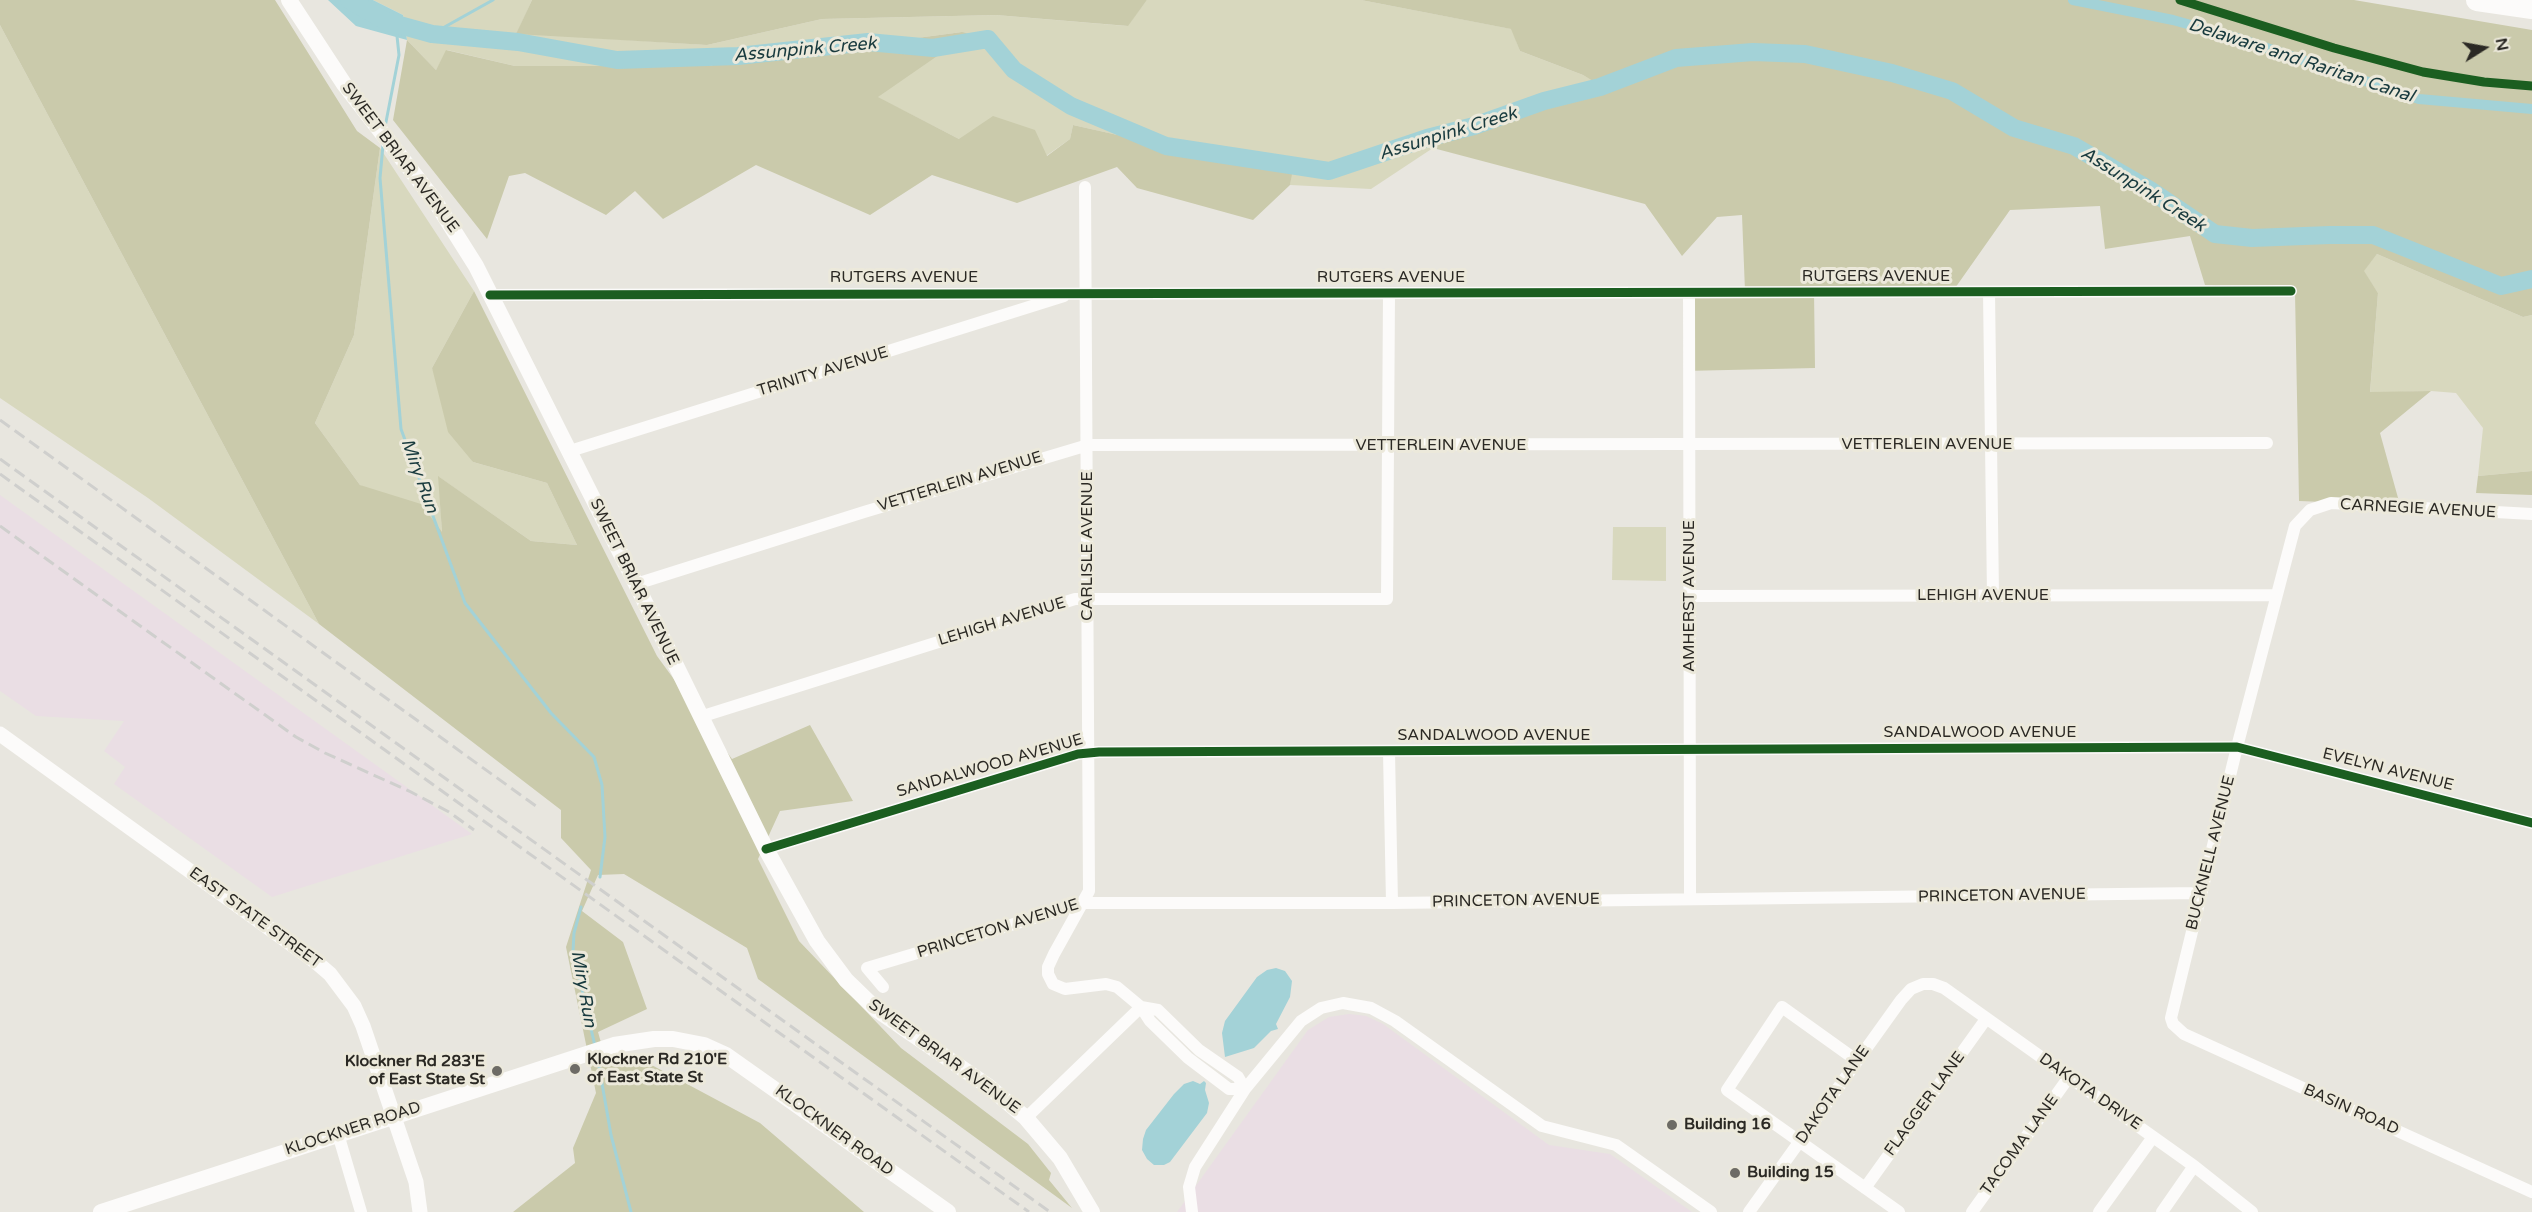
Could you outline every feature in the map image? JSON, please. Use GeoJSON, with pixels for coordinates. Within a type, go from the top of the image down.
{"type":"FeatureCollection","features":[{"type":"Feature","properties":{"kind":"highway"},"geometry":{"type":"LineString","coordinates":[[2477,0],[2532,8]]}},
{"type":"Feature","properties":{"kind":"main road","name":"SWEET BRIAR AVENUE"},"geometry":{"type":"LineString","coordinates":[[289,0],[322,50],[457,234],[570,451],[766,849],[812,934],[852,986],[895,1024],[988,1086],[1026,1118],[1070,1173],[1092,1212]]}},
{"type":"Feature","properties":{"kind":"main road","name":"KLOCKNER ROAD"},"geometry":{"type":"LineString","coordinates":[[100,1212],[614,1045],[635,1040],[673,1039],[704,1045],[748,1068],[948,1212]]}},
{"type":"Feature","properties":{"kind":"street","name":"CARLISLE AVENUE"},"geometry":{"type":"LineString","coordinates":[[1085,187],[1081,292],[1088,445],[1089,891],[1048,967],[1051,981],[1056,986],[1069,989],[1112,985],[1125,992],[1141,1007]]}},
{"type":"Feature","properties":{"kind":"street","name":"RUTGERS AVENUE"},"geometry":{"type":"LineString","coordinates":[[490,295],[2291,291]]}},
{"type":"Feature","properties":{"kind":"street","name":"TRINITY AVENUE"},"geometry":{"type":"LineString","coordinates":[[570,451],[1081,292]]}},
{"type":"Feature","properties":{"kind":"street"},"geometry":{"type":"LineString","coordinates":[[1989,292],[1993,596]]}},
{"type":"Feature","properties":{"kind":"street","name":"AMHERST AVENUE"},"geometry":{"type":"LineString","coordinates":[[1689,293],[1690,899]]}},
{"type":"Feature","properties":{"kind":"street"},"geometry":{"type":"LineString","coordinates":[[1388,446],[1389,294]]}},
{"type":"Feature","properties":{"kind":"street","name":"VETTERLEIN AVENUE"},"geometry":{"type":"LineString","coordinates":[[636,584],[864,512],[1088,445],[1689,446],[2267,443]]}},
{"type":"Feature","properties":{"kind":"street","name":"LEHIGH AVENUE"},"geometry":{"type":"LineString","coordinates":[[700,717],[1075,599],[1387,599],[1388,446]]}},
{"type":"Feature","properties":{"kind":"street","name":"CARNEGIE AVENUE"},"geometry":{"type":"LineString","coordinates":[[2289,543],[2295,526],[2302,516],[2320,506],[2331,504],[2532,514]]}},
{"type":"Feature","properties":{"kind":"street","name":"BUCKNELL AVENUE"},"geometry":{"type":"LineString","coordinates":[[2173,1024],[2172,1010],[2200,893],[2289,543]]}},
{"type":"Feature","properties":{"kind":"street","name":"LEHIGH AVENUE"},"geometry":{"type":"LineString","coordinates":[[1690,596],[2276,595]]}},
{"type":"Feature","properties":{"kind":"street","name":"EAST STATE STREET"},"geometry":{"type":"LineString","coordinates":[[0,734],[330,974],[354,1006],[363,1026],[416,1182],[420,1212]]}},
{"type":"Feature","properties":{"kind":"street","name":"SANDALWOOD AVENUE"},"geometry":{"type":"LineString","coordinates":[[766,849],[1088,752],[2237,747]]}},
{"type":"Feature","properties":{"kind":"street","name":"EVELYN AVENUE"},"geometry":{"type":"LineString","coordinates":[[2237,747],[2532,823]]}},
{"type":"Feature","properties":{"kind":"street"},"geometry":{"type":"LineString","coordinates":[[1389,752],[1392,903]]}},
{"type":"Feature","properties":{"kind":"street","name":"PRINCETON AVENUE"},"geometry":{"type":"LineString","coordinates":[[883,987],[867,968],[1084,903],[1392,903],[2200,893]]}},
{"type":"Feature","properties":{"kind":"street","name":"DAKOTA DRIVE"},"geometry":{"type":"LineString","coordinates":[[1923,984],[1933,984],[1944,988],[2194,1166],[2236,1207],[2252,1212]]}},
{"type":"Feature","properties":{"kind":"street","name":"DAKOTA LANE"},"geometry":{"type":"LineString","coordinates":[[1749,1212],[1900,1000],[1911,989],[1923,984]]}},
{"type":"Feature","properties":{"kind":"street"},"geometry":{"type":"LineString","coordinates":[[1192,1212],[1189,1187],[1195,1167],[1245,1089],[1305,1018],[1329,1005],[1343,1003],[1362,1005],[1395,1022],[1542,1126],[1616,1145],[1711,1212]]}},
{"type":"Feature","properties":{"kind":"street"},"geometry":{"type":"LineString","coordinates":[[1026,1118],[1141,1007],[1158,1010],[1199,1050],[1238,1077],[1245,1089]]}},
{"type":"Feature","properties":{"kind":"street"},"geometry":{"type":"LineString","coordinates":[[1856,1060],[1782,1007],[1727,1090],[1899,1212]]}},
{"type":"Feature","properties":{"kind":"street","name":"FLAGGER LANE"},"geometry":{"type":"LineString","coordinates":[[1865,1188],[1986,1019]]}},
{"type":"Feature","properties":{"kind":"street","name":"BASIN ROAD"},"geometry":{"type":"LineString","coordinates":[[2173,1024],[2184,1034],[2532,1192]]}},
{"type":"Feature","properties":{"kind":"street","name":"TACOMA LANE"},"geometry":{"type":"LineString","coordinates":[[1972,1212],[2069,1077]]}},
{"type":"Feature","properties":{"kind":"street"},"geometry":{"type":"LineString","coordinates":[[338,1134],[362,1212]]}},
{"type":"Feature","properties":{"kind":"street"},"geometry":{"type":"LineString","coordinates":[[2099,1212],[2153,1137]]}},
{"type":"Feature","properties":{"kind":"street"},"geometry":{"type":"LineString","coordinates":[[2162,1212],[2194,1166]]}},
{"type":"Feature","properties":{"kind":"shaded area"},"geometry":{"type":"Polygon","coordinates":[[[0,495],[472,834],[272,897],[114,784],[125,767],[104,751],[124,721],[36,716],[0,691],[0,495]]]}},
{"type":"Feature","properties":{"kind":"shaded area"},"geometry":{"type":"Polygon","coordinates":[[[1349,1014],[1366,1016],[1383,1024],[1549,1145],[1610,1154],[1692,1212],[1177,1212],[1308,1030],[1329,1017],[1349,1014]]]}},
{"type":"Feature","properties":{"kind":"green space"},"geometry":{"type":"Polygon","coordinates":[[[0,0],[275,0],[357,131],[380,148],[354,335],[315,423],[360,485],[421,504],[442,532],[438,476],[531,541],[577,545],[547,483],[473,462],[448,432],[432,368],[474,291],[657,656],[732,759],[810,725],[853,801],[780,811],[758,859],[799,941],[901,1048],[1028,1144],[1051,1173],[1049,1180],[1072,1208],[758,979],[747,948],[624,874],[598,875],[582,911],[623,942],[647,1009],[598,1032],[607,1064],[646,1062],[760,1123],[864,1212],[513,1212],[575,1163],[573,1148],[596,1093],[566,947],[591,870],[561,838],[561,810],[319,624],[0,25],[0,0]]]}},
{"type":"Feature","properties":{"kind":"green space"},"geometry":{"type":"Polygon","coordinates":[[[373,0],[532,0],[517,33],[707,45],[822,19],[996,15],[1127,26],[1147,0],[1361,0],[1512,29],[1520,51],[1583,75],[1605,88],[1537,112],[1493,111],[1452,127],[1433,148],[1371,189],[1290,185],[1291,174],[1073,125],[1070,139],[1046,156],[959,139],[877,97],[962,32],[706,66],[515,66],[447,50],[436,70],[407,40],[403,15],[373,0]]]}},
{"type":"Feature","properties":{"kind":"green space"},"geometry":{"type":"Polygon","coordinates":[[[532,0],[1147,0],[1128,26],[996,15],[822,19],[707,45],[516,34],[532,0]]]}},
{"type":"Feature","properties":{"kind":"green space"},"geometry":{"type":"Polygon","coordinates":[[[1361,0],[2354,0],[2532,30],[2532,315],[2523,317],[2377,254],[2364,271],[2378,293],[2370,392],[2431,391],[2380,433],[2400,505],[2299,501],[2295,293],[2205,285],[2190,236],[2105,249],[2100,206],[2010,210],[1953,291],[1814,291],[1815,368],[1684,371],[1683,292],[1745,291],[1742,215],[1717,217],[1682,256],[1645,204],[1433,148],[1452,127],[1493,111],[1537,112],[1604,88],[1583,75],[1520,51],[1511,29],[1361,0]]]}},
{"type":"Feature","properties":{"kind":"green space"},"geometry":{"type":"Polygon","coordinates":[[[0,25],[319,624],[148,498],[0,398],[0,25]]]}},
{"type":"Feature","properties":{"kind":"green space"},"geometry":{"type":"Polygon","coordinates":[[[962,32],[969,34],[878,97],[959,139],[993,116],[1035,130],[1047,156],[1070,139],[1073,125],[1292,174],[1290,185],[1253,220],[1137,188],[1117,167],[1017,203],[932,175],[870,215],[756,165],[663,219],[635,191],[606,215],[525,173],[509,176],[487,239],[393,120],[407,40],[436,70],[446,50],[515,66],[706,66],[962,32]]]}},
{"type":"Feature","properties":{"kind":"green space"},"geometry":{"type":"Polygon","coordinates":[[[380,148],[474,291],[432,368],[473,462],[547,483],[577,545],[531,541],[439,477],[442,533],[360,485],[315,423],[354,335],[380,148]]]}},
{"type":"Feature","properties":{"kind":"green space"},"geometry":{"type":"Polygon","coordinates":[[[2377,254],[2523,317],[2532,315],[2532,471],[2478,476],[2483,428],[2456,393],[2431,391],[2370,393],[2378,293],[2363,271],[2377,254]]]}},
{"type":"Feature","properties":{"kind":"green space"},"geometry":{"type":"Polygon","coordinates":[[[2532,471],[2532,495],[2476,493],[2478,476],[2532,471]]]}},
{"type":"Feature","properties":{"kind":"green space"},"geometry":{"type":"Polygon","coordinates":[[[1613,527],[1666,527],[1666,581],[1612,580],[1613,527]]]}},
{"type":"Feature","properties":{"kind":"water"},"geometry":{"type":"Polygon","coordinates":[[[328,0],[373,0],[403,15],[407,40],[356,26],[328,0]]]}},
{"type":"Feature","properties":{"kind":"water"},"geometry":{"type":"Polygon","coordinates":[[[1276,968],[1285,971],[1292,981],[1290,997],[1276,1024],[1278,1029],[1271,1031],[1254,1048],[1225,1057],[1222,1033],[1225,1021],[1257,977],[1267,970],[1276,968]]]}},
{"type":"Feature","properties":{"kind":"water"},"geometry":{"type":"Polygon","coordinates":[[[1193,1081],[1200,1084],[1204,1081],[1206,1083],[1205,1090],[1209,1103],[1207,1113],[1170,1162],[1164,1165],[1154,1165],[1142,1150],[1146,1130],[1174,1094],[1184,1084],[1193,1081]]]}},
{"type":"Feature","properties":{"kind":"waterway","name":"Assunpink Creek"},"geometry":{"type":"LineString","coordinates":[[349,0],[385,21],[432,34],[518,42],[617,60],[738,56],[868,42],[933,48],[988,39],[1014,70],[1071,106],[1166,146],[1329,171],[1427,138],[1474,126],[1544,101],[1600,87],[1676,58],[1753,52],[1805,54],[1892,73],[1952,91],[2014,128],[2074,146],[2150,190],[2215,234],[2252,238],[2373,235],[2501,286],[2532,279]]}},
{"type":"Feature","properties":{"kind":"waterway"},"geometry":{"type":"LineString","coordinates":[[432,34],[493,0]]}},
{"type":"Feature","properties":{"kind":"waterway","name":"Delaware and Raritan Canal"},"geometry":{"type":"LineString","coordinates":[[2073,0],[2173,20],[2237,38],[2419,99],[2532,109]]}},
{"type":"Feature","properties":{"kind":"waterway","name":"Miry Run"},"geometry":{"type":"LineString","coordinates":[[385,127],[399,55],[397,36]]}},
{"type":"Feature","properties":{"kind":"waterway","name":"Miry Run"},"geometry":{"type":"LineString","coordinates":[[383,145],[380,178],[401,429],[465,603],[551,713],[594,757],[602,785],[605,837],[600,877]]}},
{"type":"Feature","properties":{"kind":"waterway","name":"Miry Run"},"geometry":{"type":"LineString","coordinates":[[581,907],[574,933],[573,951],[595,1046]]}},
{"type":"Feature","properties":{"kind":"waterway","name":"Miry Run"},"geometry":{"type":"LineString","coordinates":[[597,1055],[611,1135],[631,1212]]}},
{"type":"Feature","properties":{"kind":"railway"},"geometry":{"type":"LineString","coordinates":[[0,420],[536,806]]}},
{"type":"Feature","properties":{"kind":"railway"},"geometry":{"type":"LineString","coordinates":[[0,459],[1050,1212]]}},
{"type":"Feature","properties":{"kind":"railway"},"geometry":{"type":"LineString","coordinates":[[0,474],[1029,1212]]}},
{"type":"Feature","properties":{"kind":"railway"},"geometry":{"type":"LineString","coordinates":[[0,526],[296,737],[325,753],[411,792],[449,812],[474,830]]}},
{"type":"Feature","properties":{"kind":"cycle path"},"geometry":{"type":"LineString","coordinates":[[2180,0],[2334,48],[2423,72],[2484,82],[2532,86]]}},
{"type":"Feature","properties":{"kind":"cycle path"},"geometry":{"type":"LineString","coordinates":[[490,295],[2291,291]]}},
{"type":"Feature","properties":{"kind":"cycle path"},"geometry":{"type":"LineString","coordinates":[[766,849],[1078,754],[1099,752],[2237,747],[2532,823]]}},
{"type":"Feature","properties":{"kind":"place","name":"Klockner Rd 210'E of East State St"},"geometry":{"type":"Point","coordinates":[575,1069]}},
{"type":"Feature","properties":{"kind":"place","name":"Klockner Rd 283'E of East State St"},"geometry":{"type":"Point","coordinates":[497,1071]}},
{"type":"Feature","properties":{"kind":"place","name":"Building 16"},"geometry":{"type":"Point","coordinates":[1672,1125]}},
{"type":"Feature","properties":{"kind":"place","name":"Building 15"},"geometry":{"type":"Point","coordinates":[1735,1173]}}]}
